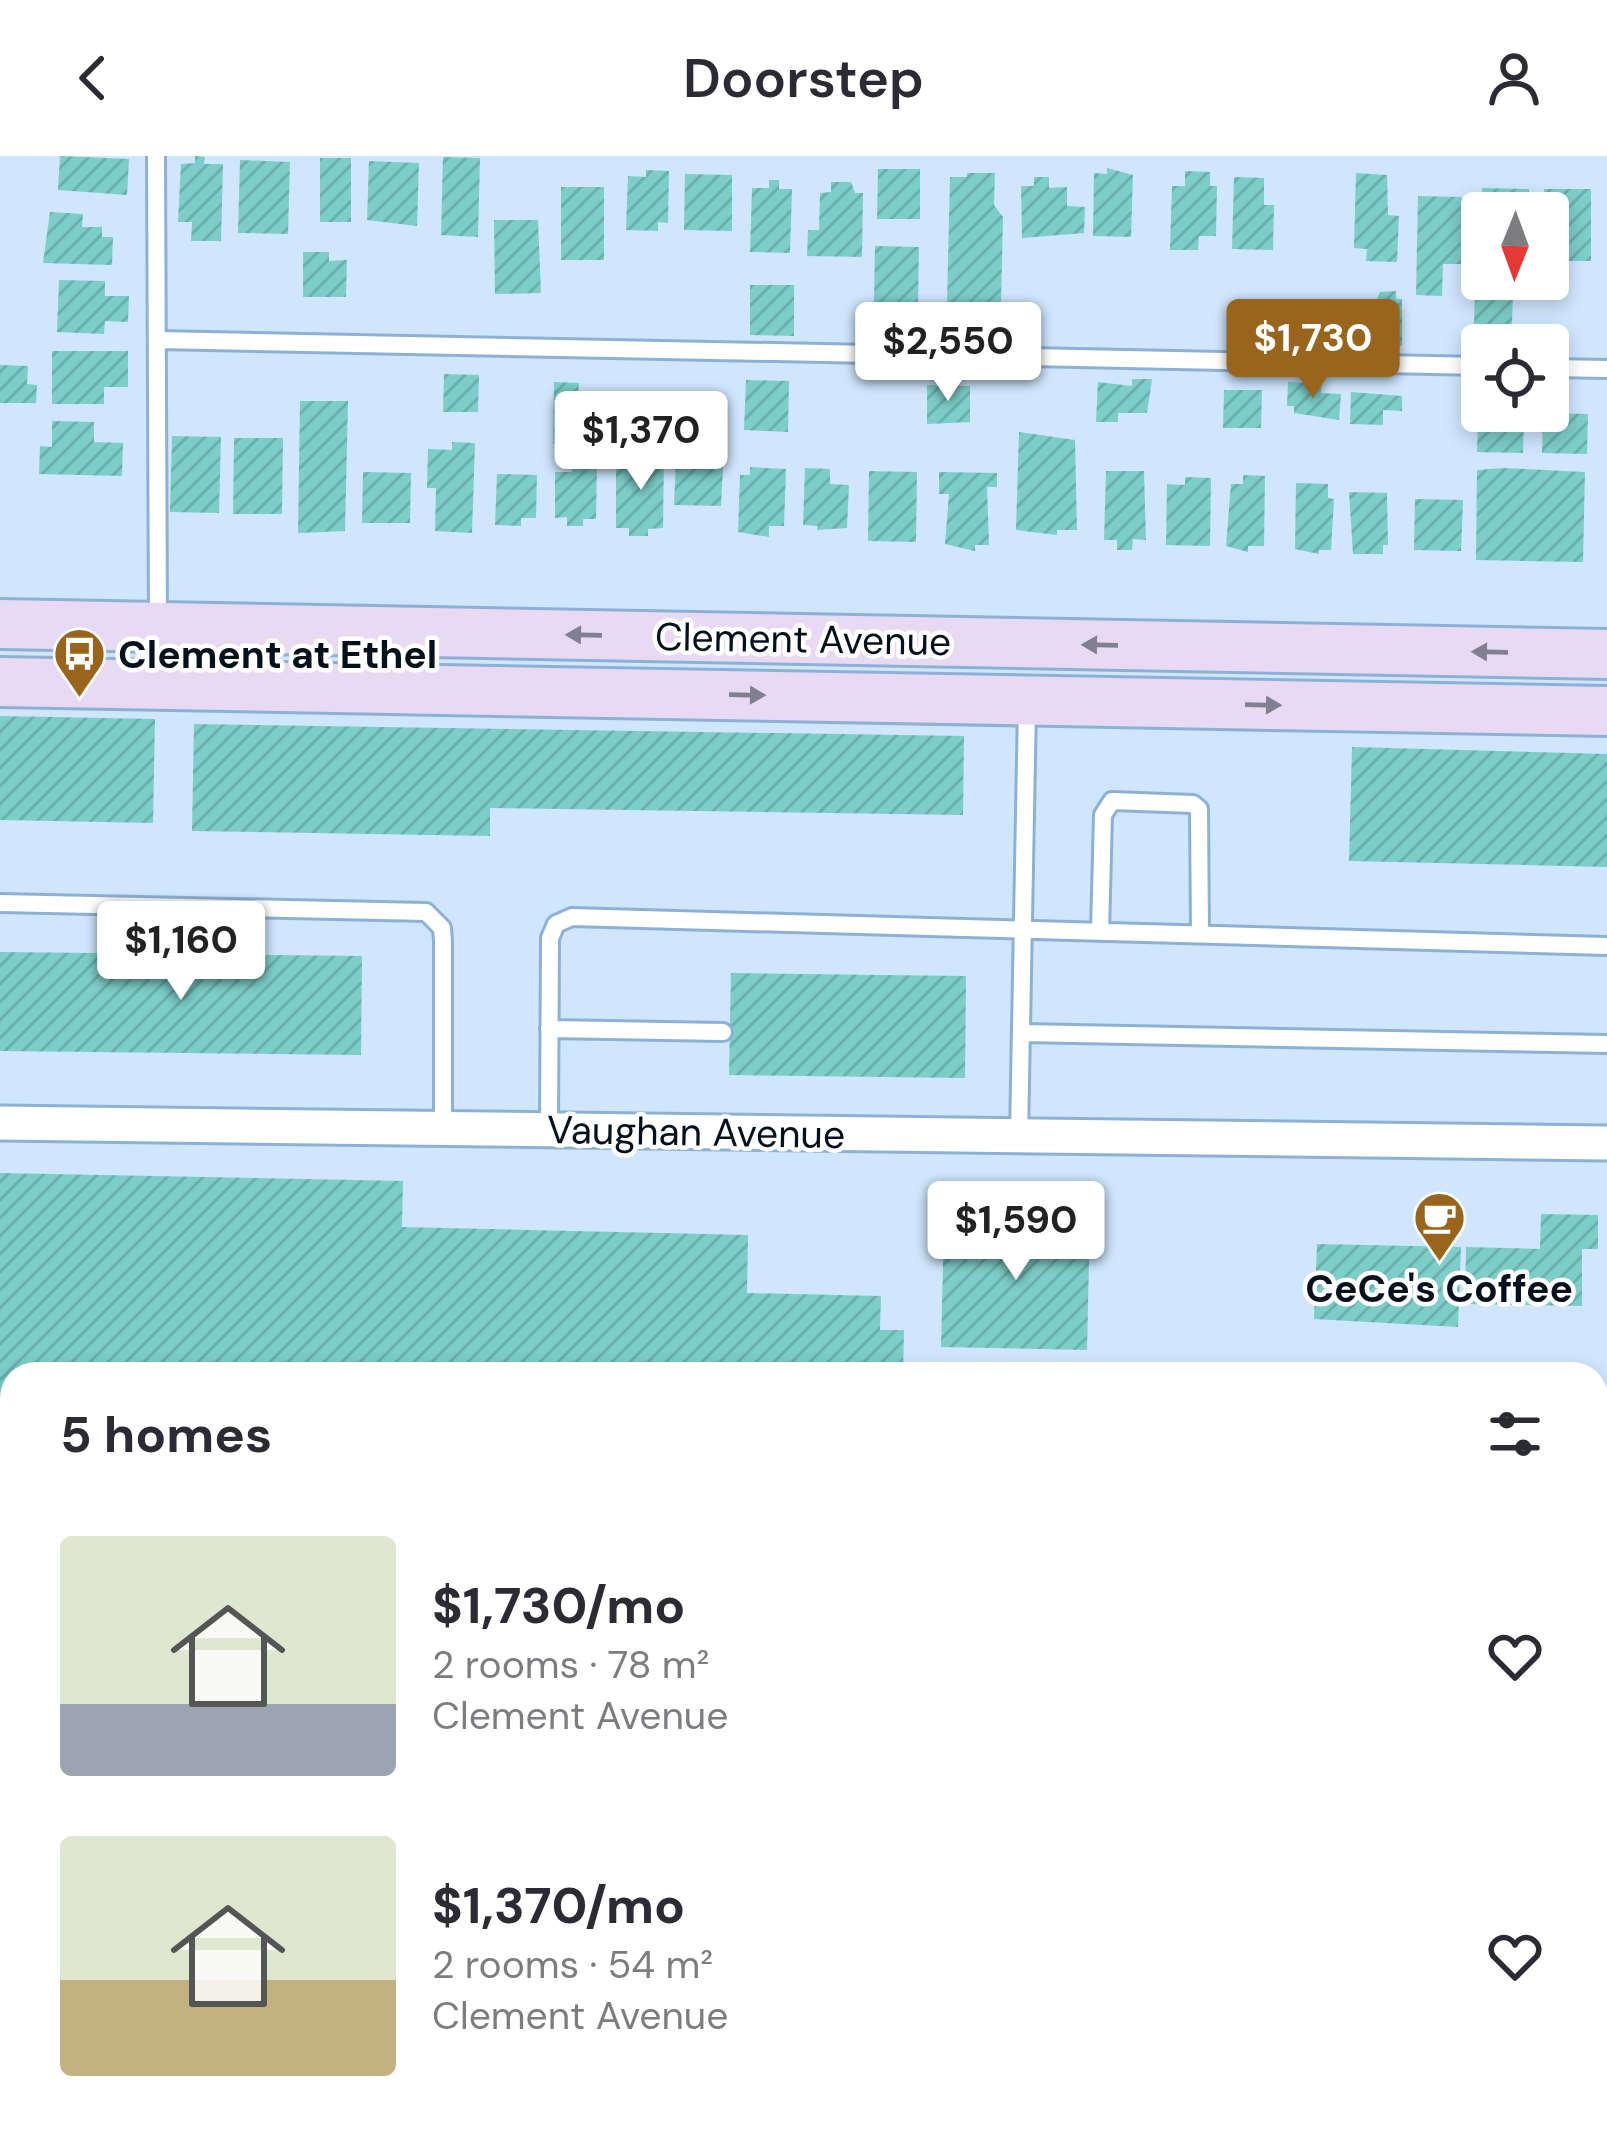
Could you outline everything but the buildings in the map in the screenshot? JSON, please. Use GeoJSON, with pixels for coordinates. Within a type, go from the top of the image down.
{"type":"FeatureCollection","features":[{"type":"Feature","properties":{"kind":"main road","name":"Clement Avenue"},"geometry":{"type":"LineString","coordinates":[[0,624],[1607,654]]}},
{"type":"Feature","properties":{"kind":"main road","name":"Clement Avenue"},"geometry":{"type":"LineString","coordinates":[[0,682],[1607,711]]}},
{"type":"Feature","properties":{"kind":"street","name":"Vaughan Avenue"},"geometry":{"type":"LineString","coordinates":[[0,1123],[1607,1143]]}},
{"type":"Feature","properties":{"kind":"lane"},"geometry":{"type":"LineString","coordinates":[[156,156],[158,626]]}},
{"type":"Feature","properties":{"kind":"lane"},"geometry":{"type":"LineString","coordinates":[[157,340],[1461,366]]}},
{"type":"Feature","properties":{"kind":"lane"},"geometry":{"type":"LineString","coordinates":[[1569,368],[1607,369]]}},
{"type":"Feature","properties":{"kind":"lane"},"geometry":{"type":"LineString","coordinates":[[1019,1136],[1028,700]]}},
{"type":"Feature","properties":{"kind":"lane"},"geometry":{"type":"LineString","coordinates":[[1100,932],[1105,807],[1112,801],[1193,804],[1199,809],[1200,934]]}},
{"type":"Feature","properties":{"kind":"lane"},"geometry":{"type":"LineString","coordinates":[[0,903],[426,912],[442,928],[443,1129]]}},
{"type":"Feature","properties":{"kind":"lane"},"geometry":{"type":"LineString","coordinates":[[549,1130],[550,938],[556,924],[572,916],[1607,946]]}},
{"type":"Feature","properties":{"kind":"lane"},"geometry":{"type":"LineString","coordinates":[[549,1029],[723,1033]]}},
{"type":"Feature","properties":{"kind":"lane"},"geometry":{"type":"LineString","coordinates":[[1022,1033],[1607,1044]]}},
{"type":"Feature","properties":{"kind":"place","name":"Clement at Ethel"},"geometry":{"type":"Point","coordinates":[79,700]}},
{"type":"Feature","properties":{"kind":"place","name":"CeCe's Coffee"},"geometry":{"type":"Point","coordinates":[1439,1264]}}]}
